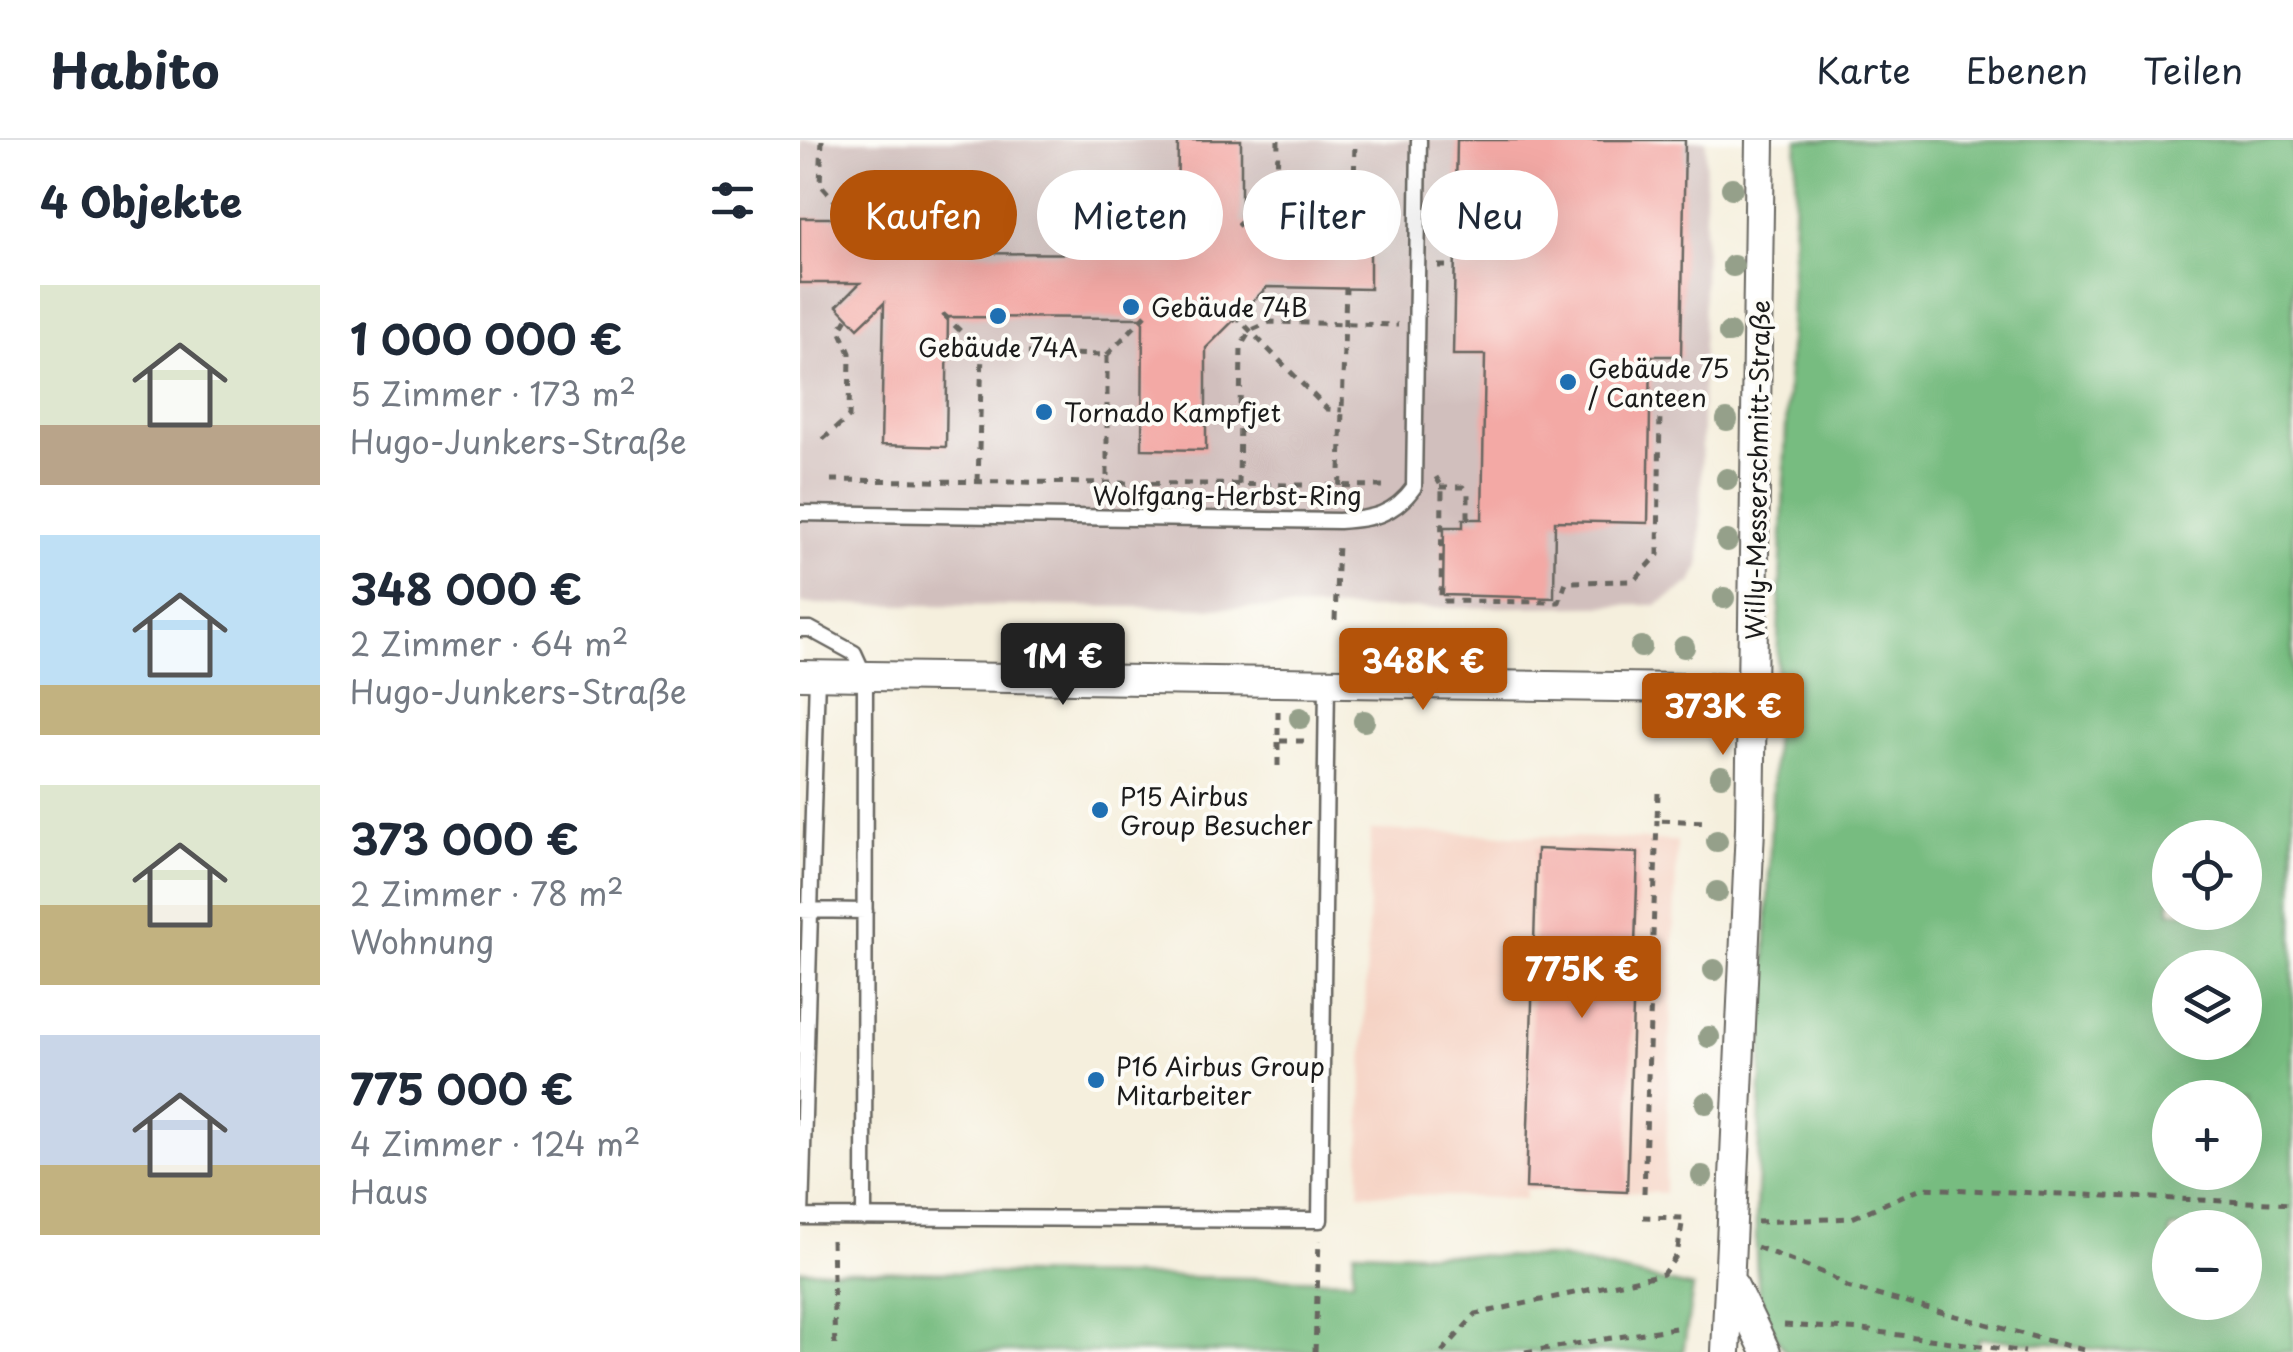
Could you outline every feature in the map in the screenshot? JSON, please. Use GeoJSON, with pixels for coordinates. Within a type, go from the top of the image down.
{"type":"FeatureCollection","features":[{"type":"Feature","properties":{"kind":"street","name":"Willy-Messerschmitt-Straße"},"geometry":{"type":"LineString","coordinates":[[1726,1352],[1754,690],[1760,140]]}},
{"type":"Feature","properties":{"kind":"street"},"geometry":{"type":"LineString","coordinates":[[808,675],[1754,690]]}},
{"type":"Feature","properties":{"kind":"street","name":"Willy-Messerschmitt-Straße"},"geometry":{"type":"LineString","coordinates":[[1731,1280],[1766,1352]]}},
{"type":"Feature","properties":{"kind":"lane"},"geometry":{"type":"LineString","coordinates":[[1414,487],[1419,140]]}},
{"type":"Feature","properties":{"kind":"lane","name":"Wolfgang-Herbst-Ring"},"geometry":{"type":"LineString","coordinates":[[800,513],[1339,521],[1372,519],[1401,505],[1414,487]]}},
{"type":"Feature","properties":{"kind":"lane"},"geometry":{"type":"LineString","coordinates":[[800,629],[810,629],[854,654],[865,676],[864,1218]]}},
{"type":"Feature","properties":{"kind":"lane"},"geometry":{"type":"LineString","coordinates":[[808,675],[814,771],[805,910],[800,1217],[864,1218],[1320,1220],[1327,682]]}},
{"type":"Feature","properties":{"kind":"lane"},"geometry":{"type":"LineString","coordinates":[[805,910],[864,911]]}},
{"type":"Feature","properties":{"kind":"path"},"geometry":{"type":"LineString","coordinates":[[822,140],[820,184],[830,195]]}},
{"type":"Feature","properties":{"kind":"path"},"geometry":{"type":"LineString","coordinates":[[1277,170],[1278,140]]}},
{"type":"Feature","properties":{"kind":"path"},"geometry":{"type":"LineString","coordinates":[[1354,170],[1355,140]]}},
{"type":"Feature","properties":{"kind":"path"},"geometry":{"type":"LineString","coordinates":[[1237,226],[1243,220]]}},
{"type":"Feature","properties":{"kind":"path"},"geometry":{"type":"LineString","coordinates":[[1437,266],[1455,266]]}},
{"type":"Feature","properties":{"kind":"path"},"geometry":{"type":"LineString","coordinates":[[1335,620],[1346,288]]}},
{"type":"Feature","properties":{"kind":"path"},"geometry":{"type":"LineString","coordinates":[[1223,303],[1327,408],[1342,410]]}},
{"type":"Feature","properties":{"kind":"path"},"geometry":{"type":"LineString","coordinates":[[944,314],[982,352],[1106,355]]}},
{"type":"Feature","properties":{"kind":"path"},"geometry":{"type":"LineString","coordinates":[[1107,483],[1106,355],[1146,315]]}},
{"type":"Feature","properties":{"kind":"path"},"geometry":{"type":"LineString","coordinates":[[823,438],[848,417],[850,353],[840,330],[848,317]]}},
{"type":"Feature","properties":{"kind":"path"},"geometry":{"type":"LineString","coordinates":[[1239,484],[1241,346],[1250,331],[1270,322],[1416,325]]}},
{"type":"Feature","properties":{"kind":"path"},"geometry":{"type":"LineString","coordinates":[[978,482],[982,352]]}},
{"type":"Feature","properties":{"kind":"path"},"geometry":{"type":"LineString","coordinates":[[1442,487],[1441,601],[1559,602],[1566,582],[1634,581],[1658,555],[1660,408],[1650,408]]}},
{"type":"Feature","properties":{"kind":"path"},"geometry":{"type":"LineString","coordinates":[[1649,472],[1659,472]]}},
{"type":"Feature","properties":{"kind":"path"},"geometry":{"type":"LineString","coordinates":[[831,480],[1463,487],[1468,493],[1468,519]]}},
{"type":"Feature","properties":{"kind":"path"},"geometry":{"type":"LineString","coordinates":[[1278,710],[1278,766]]}},
{"type":"Feature","properties":{"kind":"path"},"geometry":{"type":"LineString","coordinates":[[1278,741],[1326,742]]}},
{"type":"Feature","properties":{"kind":"path"},"geometry":{"type":"LineString","coordinates":[[1644,1192],[1658,792]]}},
{"type":"Feature","properties":{"kind":"path"},"geometry":{"type":"LineString","coordinates":[[1657,820],[1708,822]]}},
{"type":"Feature","properties":{"kind":"path"},"geometry":{"type":"LineString","coordinates":[[1733,1231],[1852,1218],[1921,1188],[2293,1204]]}},
{"type":"Feature","properties":{"kind":"path"},"geometry":{"type":"LineString","coordinates":[[832,1217],[835,1352]]}},
{"type":"Feature","properties":{"kind":"path"},"geometry":{"type":"LineString","coordinates":[[1442,1352],[1476,1314],[1663,1274],[1677,1255],[1683,1218],[1643,1217]]}},
{"type":"Feature","properties":{"kind":"path"},"geometry":{"type":"LineString","coordinates":[[1315,1352],[1320,1220]]}},
{"type":"Feature","properties":{"kind":"path"},"geometry":{"type":"LineString","coordinates":[[1733,1231],[1848,1287],[2091,1352]]}},
{"type":"Feature","properties":{"kind":"path"},"geometry":{"type":"LineString","coordinates":[[1776,1324],[1863,1330],[2025,1352]]}},
{"type":"Feature","properties":{"kind":"path"},"geometry":{"type":"LineString","coordinates":[[1525,1352],[1681,1327]]}},
{"type":"Feature","properties":{"kind":"shaded area"},"geometry":{"type":"Polygon","coordinates":[[[800,140],[1706,140],[1700,566],[1691,583],[1657,605],[1365,609],[800,604],[800,140]]]}},
{"type":"Feature","properties":{"kind":"shaded area"},"geometry":{"type":"Polygon","coordinates":[[[1371,830],[1677,841],[1665,1193],[1526,1188],[1525,1199],[1359,1193],[1371,830]]]}},
{"type":"Feature","properties":{"kind":"green space"},"geometry":{"type":"Polygon","coordinates":[[[1797,140],[2293,140],[2293,1352],[2126,1352],[1979,1338],[1978,1352],[1786,1352],[1767,1319],[1757,1270],[1797,140]]]}},
{"type":"Feature","properties":{"kind":"green space"},"geometry":{"type":"Polygon","coordinates":[[[1354,1251],[1560,1258],[1693,1288],[1683,1352],[800,1352],[800,1270],[1353,1280],[1354,1251]]]}},
{"type":"Feature","properties":{"kind":"building"},"geometry":{"type":"Polygon","coordinates":[[[1178,140],[1241,140],[1243,260],[1370,260],[1370,289],[1267,287],[1206,348],[1206,450],[1142,449],[1143,318],[948,317],[946,447],[881,445],[884,303],[858,328],[837,306],[860,283],[800,283],[800,218],[830,218],[830,260],[1017,260],[1017,253],[1037,253],[1037,260],[1223,260],[1223,170],[1178,170],[1178,140]]]}},
{"type":"Feature","properties":{"kind":"building","name":"Gebäude 75 / Canteen"},"geometry":{"type":"Polygon","coordinates":[[[1457,140],[1685,140],[1681,356],[1651,356],[1648,523],[1555,521],[1554,598],[1443,595],[1444,527],[1463,527],[1463,519],[1482,519],[1485,355],[1453,355],[1455,260],[1558,260],[1558,170],[1456,170],[1457,140]]]}},
{"type":"Feature","properties":{"kind":"building"},"geometry":{"type":"Polygon","coordinates":[[[1537,849],[1638,853],[1627,1192],[1526,1188],[1537,849]]]}},
{"type":"Feature","properties":{"kind":"place","name":"Gebäude 74B"},"geometry":{"type":"Point","coordinates":[1131,307]}},
{"type":"Feature","properties":{"kind":"place","name":"Gebäude 74A"},"geometry":{"type":"Point","coordinates":[998,316]}},
{"type":"Feature","properties":{"kind":"place","name":"Gebäude 75 / Canteen"},"geometry":{"type":"Point","coordinates":[1568,382]}},
{"type":"Feature","properties":{"kind":"place","name":"Tornado Kampfjet"},"geometry":{"type":"Point","coordinates":[1044,412]}},
{"type":"Feature","properties":{"kind":"place","name":"P15 Airbus Group Besucher"},"geometry":{"type":"Point","coordinates":[1100,810]}},
{"type":"Feature","properties":{"kind":"place","name":"P16 Airbus Group Mitarbeiter"},"geometry":{"type":"Point","coordinates":[1096,1080]}}]}
